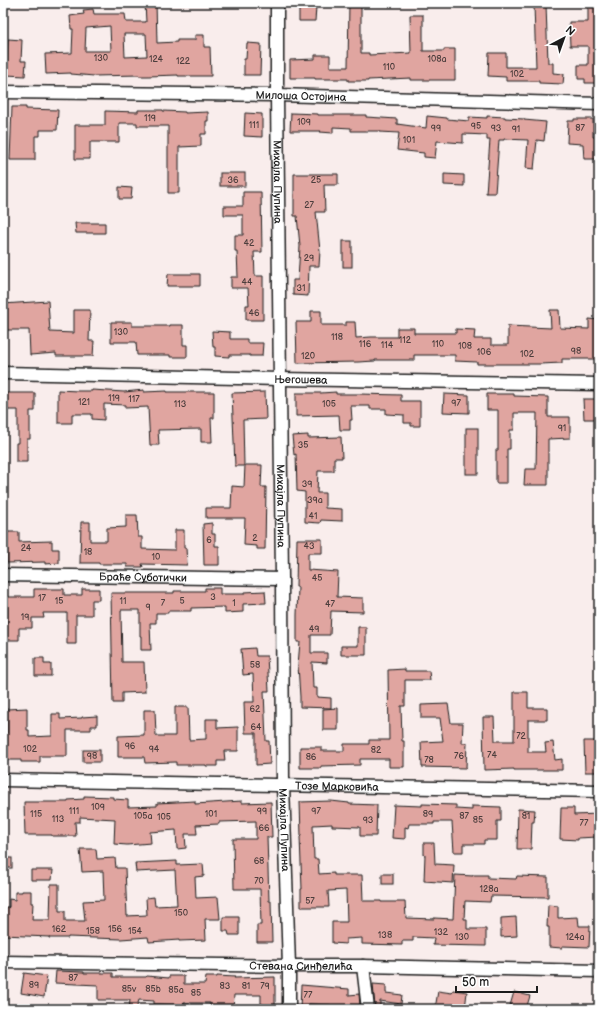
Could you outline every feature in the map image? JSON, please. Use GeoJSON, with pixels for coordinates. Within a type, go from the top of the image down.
{"type":"FeatureCollection","features":[{"type":"Feature","properties":{"kind":"street","name":"Михајла Пупина"},"geometry":{"type":"LineString","coordinates":[[277,3],[279,379],[282,579],[282,785],[289,966],[289,1009]]}},
{"type":"Feature","properties":{"kind":"street","name":"Милоша Остојина"},"geometry":{"type":"LineString","coordinates":[[3,92],[277,96],[599,104]]}},
{"type":"Feature","properties":{"kind":"street","name":"Његошева"},"geometry":{"type":"LineString","coordinates":[[3,372],[279,379],[599,384]]}},
{"type":"Feature","properties":{"kind":"street","name":"Браће Суботички"},"geometry":{"type":"LineString","coordinates":[[3,575],[282,579]]}},
{"type":"Feature","properties":{"kind":"street","name":"Тозе Марковића"},"geometry":{"type":"LineString","coordinates":[[3,780],[599,791]]}},
{"type":"Feature","properties":{"kind":"street","name":"Стевана Синђелића"},"geometry":{"type":"LineString","coordinates":[[3,962],[363,966],[599,971]]}},
{"type":"Feature","properties":{"kind":"street"},"geometry":{"type":"LineString","coordinates":[[363,966],[368,1009]]}},
{"type":"Feature","properties":{"kind":"building"},"geometry":{"type":"Polygon","coordinates":[[[145,3],[156,3],[157,43],[177,42],[177,40],[195,40],[195,35],[204,35],[204,47],[210,47],[211,76],[94,76],[71,73],[46,74],[45,54],[72,53],[73,29],[71,29],[70,16],[84,14],[83,10],[93,9],[94,14],[125,14],[126,22],[146,22],[145,3]],[[110,26],[86,28],[85,51],[111,51],[110,26]],[[124,34],[125,57],[147,56],[146,34],[124,34]]]}},
{"type":"Feature","properties":{"kind":"building"},"geometry":{"type":"Polygon","coordinates":[[[299,3],[308,3],[308,6],[316,7],[315,21],[299,21],[299,3]]]}},
{"type":"Feature","properties":{"kind":"building"},"geometry":{"type":"Polygon","coordinates":[[[349,3],[361,3],[361,53],[369,53],[369,55],[411,53],[410,15],[423,15],[423,51],[444,51],[444,49],[455,49],[455,80],[411,80],[411,78],[348,81],[348,79],[290,78],[290,60],[315,59],[315,55],[330,55],[330,67],[348,67],[349,3]]]}},
{"type":"Feature","properties":{"kind":"building"},"geometry":{"type":"Polygon","coordinates":[[[588,3],[598,3],[599,83],[585,83],[585,79],[578,79],[578,65],[588,65],[588,46],[570,46],[569,22],[588,22],[588,3]]]}},
{"type":"Feature","properties":{"kind":"building"},"geometry":{"type":"Polygon","coordinates":[[[534,5],[546,5],[548,63],[553,63],[553,73],[564,74],[563,84],[539,83],[539,81],[506,81],[506,77],[488,76],[489,53],[506,53],[506,67],[536,67],[534,5]]]}},
{"type":"Feature","properties":{"kind":"building"},"geometry":{"type":"Polygon","coordinates":[[[8,39],[22,40],[21,61],[26,61],[25,76],[6,75],[8,39]]]}},
{"type":"Feature","properties":{"kind":"building"},"geometry":{"type":"Polygon","coordinates":[[[247,43],[261,44],[260,75],[244,75],[244,59],[246,59],[247,43]]]}},
{"type":"Feature","properties":{"kind":"building"},"geometry":{"type":"Polygon","coordinates":[[[12,107],[58,110],[57,130],[40,130],[40,136],[35,136],[35,160],[10,160],[12,107]]]}},
{"type":"Feature","properties":{"kind":"building"},"geometry":{"type":"Polygon","coordinates":[[[138,110],[163,110],[185,113],[208,112],[206,134],[201,134],[201,146],[179,147],[179,193],[168,193],[168,126],[137,126],[137,123],[119,123],[119,142],[90,142],[90,159],[75,159],[75,125],[105,125],[105,111],[138,112],[138,110]]]}},
{"type":"Feature","properties":{"kind":"building"},"geometry":{"type":"Polygon","coordinates":[[[245,113],[262,114],[262,137],[244,136],[245,113]]]}},
{"type":"Feature","properties":{"kind":"building"},"geometry":{"type":"Polygon","coordinates":[[[291,113],[318,115],[366,115],[366,117],[397,119],[397,124],[426,128],[427,116],[469,121],[469,117],[487,118],[487,116],[546,122],[544,141],[537,140],[534,169],[526,168],[528,140],[499,140],[495,193],[486,193],[490,140],[487,140],[487,135],[463,134],[463,143],[437,141],[435,158],[424,157],[424,153],[397,150],[399,133],[380,131],[351,131],[351,128],[333,127],[333,133],[320,132],[321,131],[290,131],[291,113]]]}},
{"type":"Feature","properties":{"kind":"building"},"geometry":{"type":"Polygon","coordinates":[[[574,119],[593,119],[593,137],[597,137],[598,159],[584,159],[583,144],[567,143],[568,121],[574,121],[574,119]]]}},
{"type":"Feature","properties":{"kind":"building"},"geometry":{"type":"Polygon","coordinates":[[[220,173],[245,173],[245,186],[220,186],[220,173]]]}},
{"type":"Feature","properties":{"kind":"building"},"geometry":{"type":"Polygon","coordinates":[[[294,174],[338,174],[338,185],[324,185],[325,212],[316,212],[320,251],[319,266],[309,266],[308,296],[293,295],[293,280],[298,280],[300,246],[297,216],[294,216],[294,174]]]}},
{"type":"Feature","properties":{"kind":"building"},"geometry":{"type":"Polygon","coordinates":[[[444,174],[464,175],[464,186],[444,185],[444,174]]]}},
{"type":"Feature","properties":{"kind":"building"},"geometry":{"type":"Polygon","coordinates":[[[119,187],[132,188],[131,199],[119,199],[119,187]]]}},
{"type":"Feature","properties":{"kind":"building"},"geometry":{"type":"Polygon","coordinates":[[[243,192],[261,192],[262,252],[254,252],[255,276],[263,276],[263,320],[246,320],[246,305],[249,305],[248,288],[231,288],[231,277],[238,277],[235,235],[243,235],[243,215],[224,215],[224,206],[243,206],[243,192]]]}},
{"type":"Feature","properties":{"kind":"building"},"geometry":{"type":"Polygon","coordinates":[[[75,223],[105,223],[105,233],[76,233],[75,223]]]}},
{"type":"Feature","properties":{"kind":"building"},"geometry":{"type":"Polygon","coordinates":[[[343,241],[352,241],[352,267],[343,267],[343,241]]]}},
{"type":"Feature","properties":{"kind":"building"},"geometry":{"type":"Polygon","coordinates":[[[168,274],[200,274],[200,286],[167,286],[168,274]]]}},
{"type":"Feature","properties":{"kind":"building"},"geometry":{"type":"Polygon","coordinates":[[[48,301],[50,332],[74,333],[74,310],[90,310],[89,341],[94,341],[93,356],[56,356],[56,353],[30,355],[29,330],[3,330],[3,304],[48,301]]]}},
{"type":"Feature","properties":{"kind":"building"},"geometry":{"type":"Polygon","coordinates":[[[550,310],[559,310],[560,328],[589,329],[589,319],[599,320],[599,359],[562,359],[562,363],[540,364],[477,364],[477,362],[455,361],[455,355],[414,355],[414,360],[297,363],[296,322],[311,322],[311,311],[321,311],[321,325],[346,325],[346,322],[355,322],[356,338],[397,337],[397,328],[414,328],[414,333],[456,333],[456,329],[475,330],[474,339],[491,339],[491,345],[508,345],[508,326],[551,328],[550,310]]]}},
{"type":"Feature","properties":{"kind":"building"},"geometry":{"type":"Polygon","coordinates":[[[111,322],[132,322],[132,326],[183,325],[183,345],[187,345],[187,357],[170,357],[170,355],[137,355],[136,342],[111,342],[111,322]]]}},
{"type":"Feature","properties":{"kind":"building"},"geometry":{"type":"Polygon","coordinates":[[[212,331],[230,332],[230,339],[247,339],[247,343],[263,343],[262,356],[215,356],[212,331]]]}},
{"type":"Feature","properties":{"kind":"building"},"geometry":{"type":"Polygon","coordinates":[[[58,390],[214,392],[214,418],[211,418],[212,442],[201,442],[201,429],[158,430],[159,445],[150,445],[148,407],[125,408],[125,405],[104,404],[104,420],[92,419],[92,414],[72,414],[72,423],[58,423],[58,390]]]}},
{"type":"Feature","properties":{"kind":"building"},"geometry":{"type":"Polygon","coordinates":[[[265,392],[266,419],[243,420],[244,466],[235,466],[232,393],[265,392]]]}},
{"type":"Feature","properties":{"kind":"building"},"geometry":{"type":"Polygon","coordinates":[[[336,392],[336,394],[401,395],[401,401],[420,401],[420,426],[411,426],[411,423],[404,423],[404,415],[386,414],[386,409],[370,409],[370,406],[351,406],[352,420],[350,420],[350,430],[340,430],[339,415],[296,416],[296,393],[336,392]]]}},
{"type":"Feature","properties":{"kind":"building"},"geometry":{"type":"Polygon","coordinates":[[[3,393],[35,393],[35,411],[30,411],[30,439],[27,439],[27,462],[16,462],[16,443],[18,443],[18,410],[3,410],[3,393]]]}},
{"type":"Feature","properties":{"kind":"building"},"geometry":{"type":"Polygon","coordinates":[[[444,394],[469,395],[469,413],[443,412],[444,394]]]}},
{"type":"Feature","properties":{"kind":"building"},"geometry":{"type":"Polygon","coordinates":[[[487,394],[514,394],[514,396],[548,397],[548,417],[570,417],[570,438],[548,439],[548,485],[524,485],[525,469],[536,469],[537,413],[514,413],[514,430],[510,430],[510,449],[507,449],[507,483],[496,483],[498,410],[487,410],[487,394]]]}},
{"type":"Feature","properties":{"kind":"building"},"geometry":{"type":"Polygon","coordinates":[[[583,399],[599,399],[599,419],[584,419],[583,399]]]}},
{"type":"Feature","properties":{"kind":"building"},"geometry":{"type":"Polygon","coordinates":[[[466,428],[478,428],[478,474],[466,474],[466,428]]]}},
{"type":"Feature","properties":{"kind":"building"},"geometry":{"type":"Polygon","coordinates":[[[308,435],[308,438],[341,437],[342,458],[334,458],[334,471],[318,471],[317,493],[325,493],[325,508],[342,509],[342,521],[321,520],[320,523],[305,522],[305,492],[297,491],[296,454],[294,455],[292,436],[308,435]]]}},
{"type":"Feature","properties":{"kind":"building"},"geometry":{"type":"Polygon","coordinates":[[[245,465],[262,465],[261,487],[266,487],[265,549],[257,549],[257,546],[244,545],[245,518],[206,518],[206,508],[231,508],[232,486],[244,487],[245,465]]]}},
{"type":"Feature","properties":{"kind":"building"},"geometry":{"type":"Polygon","coordinates":[[[126,515],[137,515],[138,537],[142,537],[142,549],[175,550],[175,530],[184,530],[184,548],[186,548],[187,565],[142,564],[143,567],[127,567],[127,564],[80,563],[81,522],[90,522],[90,541],[107,541],[107,528],[126,527],[126,515]]]}},
{"type":"Feature","properties":{"kind":"building"},"geometry":{"type":"Polygon","coordinates":[[[212,523],[212,534],[215,534],[215,546],[219,546],[219,565],[204,565],[203,524],[212,523]]]}},
{"type":"Feature","properties":{"kind":"building"},"geometry":{"type":"Polygon","coordinates":[[[6,532],[19,532],[19,542],[52,541],[52,549],[59,549],[59,563],[7,563],[6,532]]]}},
{"type":"Feature","properties":{"kind":"building"},"geometry":{"type":"Polygon","coordinates":[[[297,539],[322,539],[322,553],[308,553],[308,570],[338,572],[337,597],[363,598],[363,612],[331,611],[330,635],[311,635],[311,653],[327,653],[327,663],[312,662],[313,688],[317,688],[317,697],[331,698],[331,708],[300,707],[298,665],[300,642],[297,642],[298,587],[296,587],[297,539]]]}},
{"type":"Feature","properties":{"kind":"building"},"geometry":{"type":"Polygon","coordinates":[[[205,588],[220,588],[220,594],[244,594],[244,592],[265,591],[266,603],[243,604],[243,612],[225,613],[225,607],[191,608],[191,611],[168,611],[168,613],[156,613],[156,623],[150,623],[151,650],[141,650],[140,610],[121,610],[122,662],[144,662],[145,692],[122,693],[122,703],[113,703],[111,593],[174,593],[174,591],[205,591],[205,588]]]}},
{"type":"Feature","properties":{"kind":"building"},"geometry":{"type":"Polygon","coordinates":[[[34,589],[64,589],[64,595],[82,595],[82,589],[99,589],[99,600],[92,600],[92,615],[76,615],[76,644],[67,644],[67,613],[43,613],[44,618],[32,618],[32,628],[19,628],[19,640],[4,640],[4,624],[7,624],[7,607],[3,607],[3,597],[34,597],[34,589]]]}},
{"type":"Feature","properties":{"kind":"building"},"geometry":{"type":"Polygon","coordinates":[[[358,627],[366,627],[366,655],[341,655],[341,646],[358,646],[358,627]]]}},
{"type":"Feature","properties":{"kind":"building"},"geometry":{"type":"Polygon","coordinates":[[[255,648],[256,656],[267,656],[269,691],[264,691],[266,741],[269,741],[270,764],[256,765],[256,733],[245,733],[244,702],[254,702],[253,674],[243,675],[241,649],[255,648]]]}},
{"type":"Feature","properties":{"kind":"building"},"geometry":{"type":"Polygon","coordinates":[[[35,658],[44,658],[44,664],[51,664],[51,676],[35,676],[35,658]]]}},
{"type":"Feature","properties":{"kind":"building"},"geometry":{"type":"Polygon","coordinates":[[[405,669],[405,671],[429,671],[430,680],[405,680],[405,706],[401,706],[402,741],[404,741],[404,767],[389,767],[389,759],[360,759],[360,765],[300,768],[300,747],[321,747],[321,751],[344,751],[344,744],[369,744],[369,740],[389,740],[388,670],[405,669]]]}},
{"type":"Feature","properties":{"kind":"building"},"geometry":{"type":"Polygon","coordinates":[[[514,692],[528,692],[528,708],[547,708],[547,720],[528,720],[528,752],[546,752],[545,743],[553,742],[555,760],[562,759],[562,770],[484,770],[483,717],[494,717],[495,741],[514,741],[514,692]]]}},
{"type":"Feature","properties":{"kind":"building"},"geometry":{"type":"Polygon","coordinates":[[[448,704],[451,723],[463,723],[462,743],[467,743],[466,768],[422,767],[421,742],[443,741],[440,718],[421,718],[421,705],[448,704]]]}},
{"type":"Feature","properties":{"kind":"building"},"geometry":{"type":"Polygon","coordinates":[[[175,707],[188,707],[189,740],[206,739],[206,719],[217,719],[217,728],[238,727],[238,751],[224,751],[225,761],[217,761],[217,766],[176,765],[176,762],[145,763],[144,757],[118,757],[118,736],[144,735],[144,710],[155,710],[156,736],[175,736],[175,707]]]}},
{"type":"Feature","properties":{"kind":"building"},"geometry":{"type":"Polygon","coordinates":[[[27,708],[27,730],[29,730],[29,737],[52,736],[52,714],[60,714],[60,719],[97,716],[97,726],[91,726],[91,730],[67,730],[67,756],[40,756],[40,762],[3,760],[3,733],[7,733],[7,709],[27,708]]]}},
{"type":"Feature","properties":{"kind":"building"},"geometry":{"type":"Polygon","coordinates":[[[338,708],[338,730],[323,730],[323,709],[338,708]]]}},
{"type":"Feature","properties":{"kind":"building"},"geometry":{"type":"Polygon","coordinates":[[[584,741],[598,741],[598,772],[585,772],[584,741]]]}},
{"type":"Feature","properties":{"kind":"building"},"geometry":{"type":"Polygon","coordinates":[[[83,750],[100,750],[100,762],[83,762],[83,750]]]}},
{"type":"Feature","properties":{"kind":"building"},"geometry":{"type":"Polygon","coordinates":[[[84,796],[113,797],[113,799],[128,800],[128,807],[157,806],[157,803],[195,801],[195,804],[242,801],[242,803],[271,802],[272,837],[267,837],[272,942],[257,942],[257,925],[261,925],[260,889],[234,889],[233,839],[256,839],[256,821],[219,822],[219,824],[196,825],[197,834],[185,834],[186,848],[177,849],[176,830],[150,832],[151,843],[127,845],[114,844],[115,819],[80,817],[80,822],[75,822],[76,836],[25,835],[24,802],[68,802],[68,800],[84,799],[84,796]]]}},
{"type":"Feature","properties":{"kind":"building"},"geometry":{"type":"Polygon","coordinates":[[[331,801],[349,804],[377,805],[376,836],[360,836],[360,827],[332,826],[332,824],[313,825],[314,859],[318,859],[319,874],[334,873],[334,875],[362,875],[363,901],[405,902],[406,918],[453,919],[455,875],[488,875],[488,878],[516,879],[517,876],[548,877],[548,897],[491,896],[490,902],[465,901],[464,919],[467,919],[467,929],[486,929],[486,946],[433,945],[434,938],[413,937],[413,941],[402,941],[402,945],[362,944],[362,938],[346,939],[346,944],[332,943],[332,922],[347,922],[346,890],[328,891],[329,907],[301,907],[302,889],[300,837],[300,802],[331,801]]]}},
{"type":"Feature","properties":{"kind":"building"},"geometry":{"type":"Polygon","coordinates":[[[422,804],[456,805],[456,809],[472,810],[472,806],[501,807],[501,821],[497,821],[497,840],[484,840],[484,844],[463,844],[463,852],[454,852],[452,822],[409,824],[408,828],[405,827],[405,839],[392,838],[394,805],[422,806],[422,804]]]}},
{"type":"Feature","properties":{"kind":"building"},"geometry":{"type":"Polygon","coordinates":[[[561,808],[574,808],[574,815],[599,814],[599,827],[596,827],[597,837],[578,838],[578,840],[560,839],[561,808]]]}},
{"type":"Feature","properties":{"kind":"building"},"geometry":{"type":"Polygon","coordinates":[[[518,809],[535,810],[534,822],[532,822],[531,849],[517,849],[518,809]]]}},
{"type":"Feature","properties":{"kind":"building"},"geometry":{"type":"Polygon","coordinates":[[[424,843],[434,843],[435,864],[454,865],[453,883],[424,881],[424,843]]]}},
{"type":"Feature","properties":{"kind":"building"},"geometry":{"type":"Polygon","coordinates":[[[80,849],[96,849],[97,859],[115,858],[116,868],[125,868],[127,916],[147,915],[146,898],[154,897],[155,906],[177,905],[175,870],[136,872],[135,863],[177,861],[177,865],[203,864],[204,876],[195,877],[196,898],[218,897],[220,919],[205,919],[206,940],[149,942],[148,937],[121,939],[68,937],[49,938],[3,935],[3,907],[9,907],[9,899],[15,900],[15,892],[31,891],[31,903],[33,903],[32,920],[50,920],[51,884],[59,884],[59,911],[65,911],[65,921],[85,921],[83,901],[104,900],[103,871],[82,872],[80,849]]]}},
{"type":"Feature","properties":{"kind":"building"},"geometry":{"type":"Polygon","coordinates":[[[3,858],[12,858],[12,868],[3,868],[3,858]]]}},
{"type":"Feature","properties":{"kind":"building"},"geometry":{"type":"Polygon","coordinates":[[[31,870],[53,870],[52,880],[31,880],[31,870]]]}},
{"type":"Feature","properties":{"kind":"building"},"geometry":{"type":"Polygon","coordinates":[[[382,874],[393,874],[393,884],[382,884],[382,874]]]}},
{"type":"Feature","properties":{"kind":"building"},"geometry":{"type":"Polygon","coordinates":[[[548,905],[558,906],[558,918],[578,917],[579,926],[590,926],[589,947],[549,947],[549,927],[547,927],[548,905]]]}},
{"type":"Feature","properties":{"kind":"building"},"geometry":{"type":"Polygon","coordinates":[[[223,917],[239,917],[239,935],[229,935],[228,931],[223,931],[223,917]]]}},
{"type":"Feature","properties":{"kind":"building"},"geometry":{"type":"Polygon","coordinates":[[[516,917],[517,936],[501,937],[501,918],[516,917]]]}},
{"type":"Feature","properties":{"kind":"building"},"geometry":{"type":"Polygon","coordinates":[[[56,971],[113,973],[113,977],[147,976],[169,978],[169,976],[184,976],[184,984],[205,984],[206,977],[217,976],[235,977],[234,978],[275,977],[275,1009],[261,1009],[261,995],[234,995],[233,1009],[210,1009],[210,1003],[184,1003],[184,1005],[154,1004],[154,1001],[139,1000],[136,1009],[129,1009],[130,1000],[98,1000],[98,985],[55,983],[56,971]]]}},
{"type":"Feature","properties":{"kind":"building"},"geometry":{"type":"Polygon","coordinates":[[[24,973],[47,976],[44,997],[21,993],[24,973]]]}},
{"type":"Feature","properties":{"kind":"building"},"geometry":{"type":"Polygon","coordinates":[[[373,984],[386,985],[386,993],[402,995],[401,1004],[380,1001],[380,1007],[375,1007],[373,984]]]}},
{"type":"Feature","properties":{"kind":"building"},"geometry":{"type":"Polygon","coordinates":[[[301,985],[349,989],[349,995],[359,994],[360,1006],[348,1007],[348,1009],[330,1009],[330,1005],[309,1004],[308,1009],[300,1009],[301,985]]]}},
{"type":"Feature","properties":{"kind":"building"},"geometry":{"type":"Polygon","coordinates":[[[453,990],[467,992],[465,1009],[435,1009],[438,991],[452,993],[453,990]]]}},
{"type":"Feature","properties":{"kind":"building"},"geometry":{"type":"Polygon","coordinates":[[[514,992],[530,996],[526,1009],[509,1009],[514,992]]]}}]}
